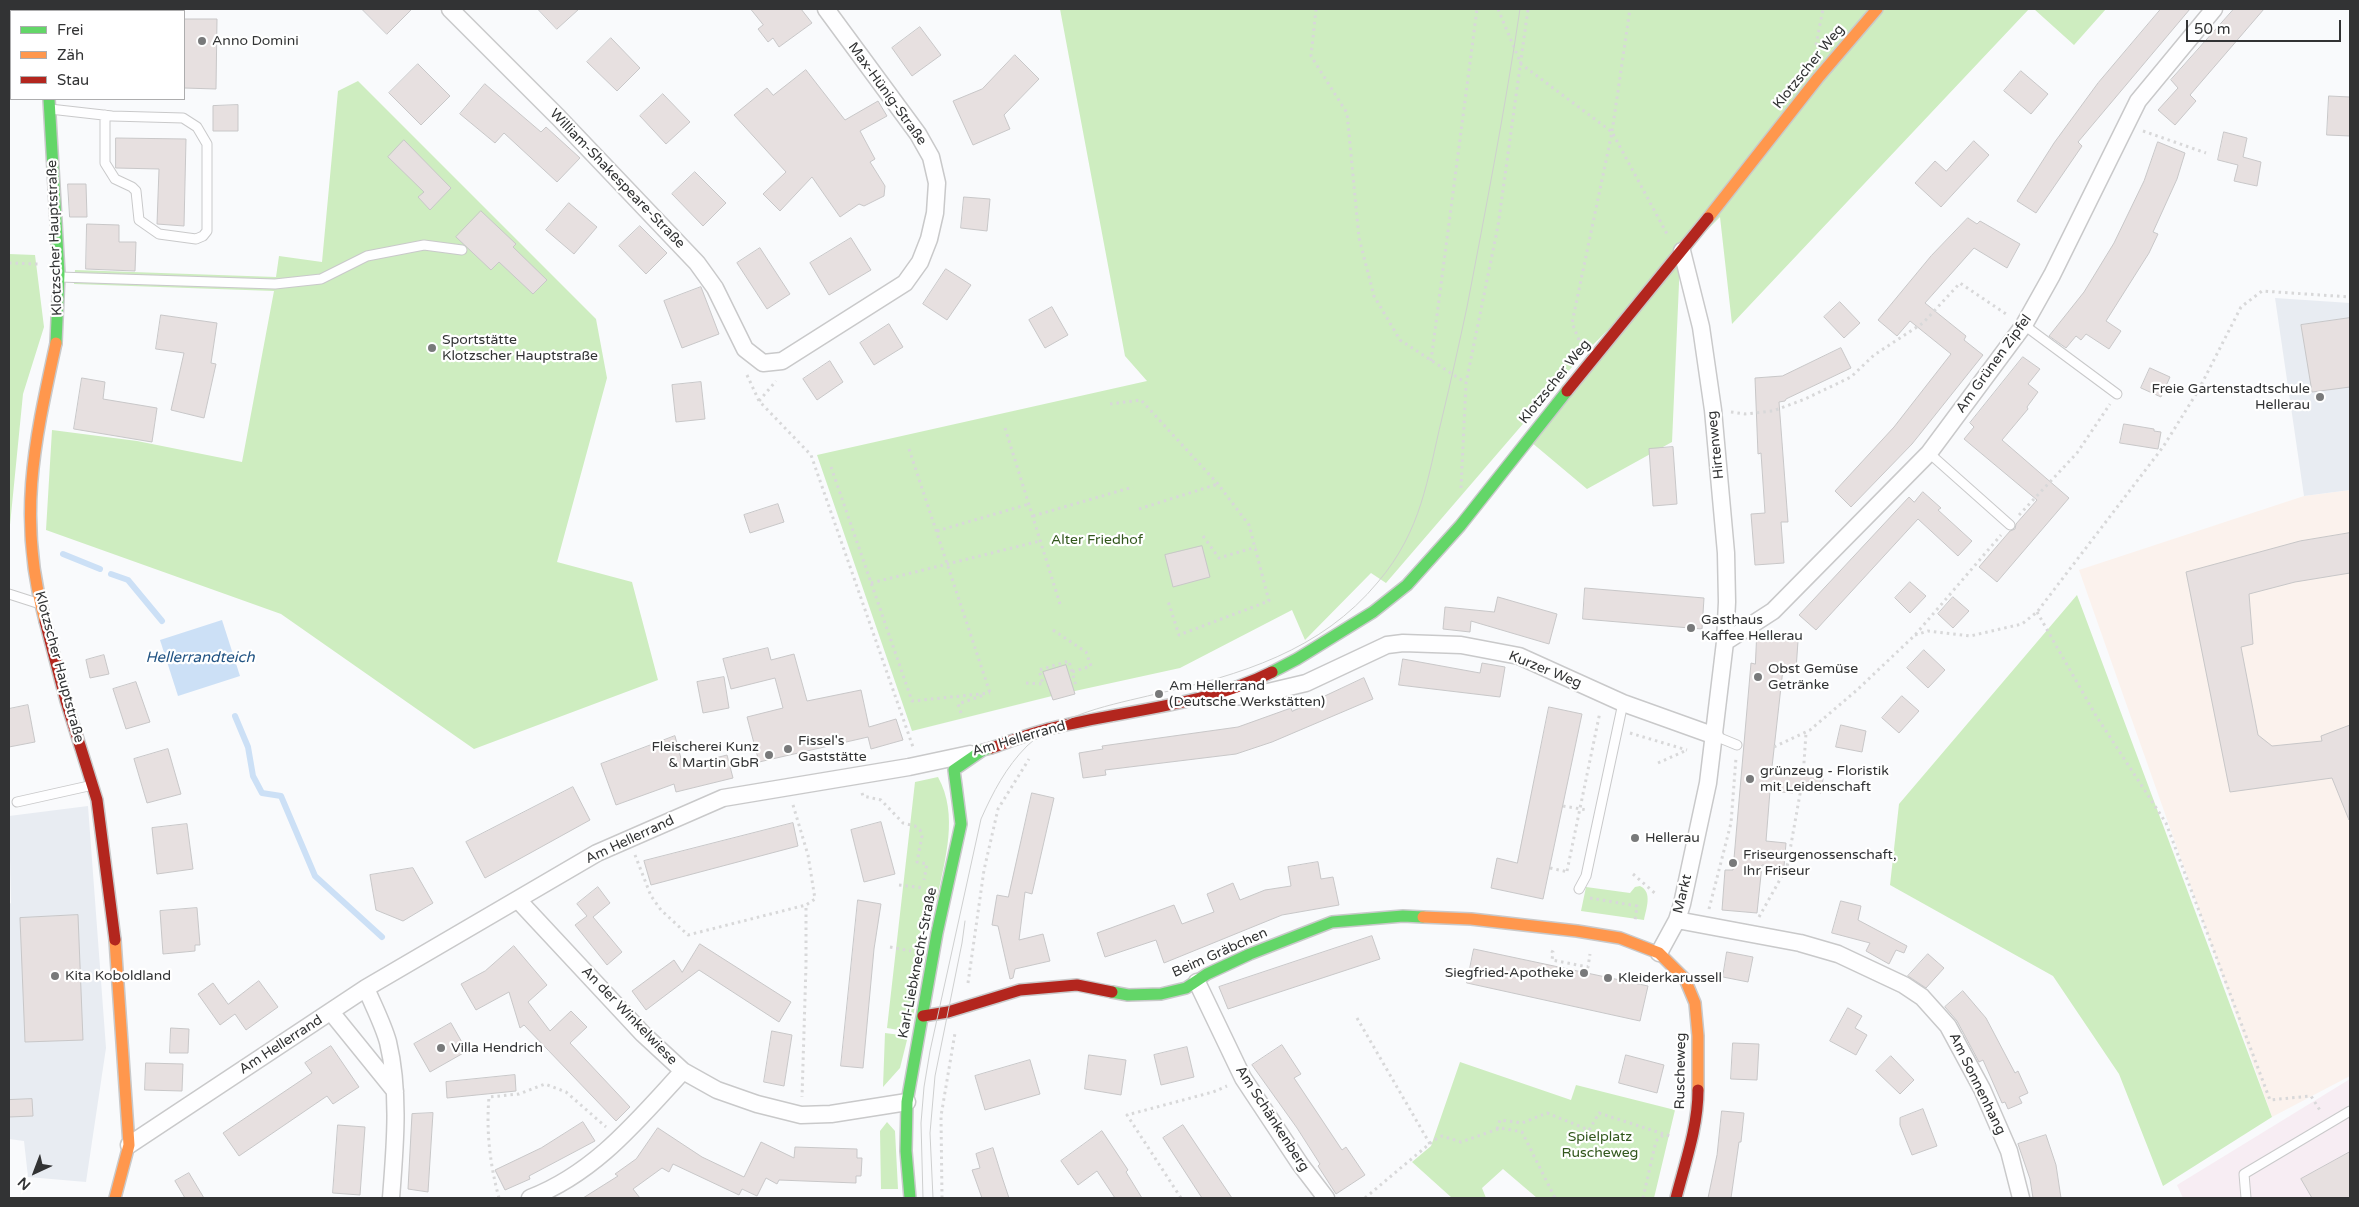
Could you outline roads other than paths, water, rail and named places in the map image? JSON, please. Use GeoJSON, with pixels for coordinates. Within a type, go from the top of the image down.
{"type":"FeatureCollection","features":[{"type":"Feature","properties":{"kind":"street","name":"William-Shakespeare-Straße"},"geometry":{"type":"LineString","coordinates":[[450,9],[558,117],[697,263],[715,288],[745,350],[763,363]]}},
{"type":"Feature","properties":{"kind":"street","name":"Max-Hünig-Straße"},"geometry":{"type":"LineString","coordinates":[[763,363],[782,361],[905,283],[920,262],[929,239],[935,213],[937,184],[931,157],[927,149],[826,9]]}},
{"type":"Feature","properties":{"kind":"street","name":"Klotzscher Weg"},"geometry":{"type":"LineString","coordinates":[[1196,699],[1252,682],[1297,659],[1373,612],[1407,585],[1460,526],[1588,364],[1682,251],[1818,78],[1877,9]]}},
{"type":"Feature","properties":{"kind":"street","name":"Am Grünen Zipfel"},"geometry":{"type":"LineString","coordinates":[[1725,642],[1773,611],[1929,453],[2024,325],[2052,275],[2138,101],[2214,9]]}},
{"type":"Feature","properties":{"kind":"street","name":"Klotzscher Hauptstraße"},"geometry":{"type":"LineString","coordinates":[[49,104],[59,277],[55,355],[38,426],[29,500],[30,541],[40,604],[66,700],[97,800],[114,920],[129,1145],[115,1198]]}},
{"type":"Feature","properties":{"kind":"street","name":"Hirtenweg"},"geometry":{"type":"LineString","coordinates":[[1682,251],[1701,327],[1713,410],[1726,553],[1727,602],[1725,642]]}},
{"type":"Feature","properties":{"kind":"street","name":"Markt"},"geometry":{"type":"LineString","coordinates":[[1660,953],[1677,920],[1708,783],[1725,642]]}},
{"type":"Feature","properties":{"kind":"street","name":"Kurzer Weg"},"geometry":{"type":"LineString","coordinates":[[1196,699],[1251,696],[1306,683],[1387,645],[1403,643],[1460,645],[1518,656],[1623,703],[1715,736]]}},
{"type":"Feature","properties":{"kind":"street","name":"Am Hellerrand"},"geometry":{"type":"LineString","coordinates":[[129,1145],[366,988],[597,853],[723,798],[960,757],[1051,728],[1196,699]]}},
{"type":"Feature","properties":{"kind":"street","name":"Karl-Liebknecht-Straße"},"geometry":{"type":"LineString","coordinates":[[910,1198],[906,1150],[907,1102],[937,933],[961,824],[954,770],[984,750]]}},
{"type":"Feature","properties":{"kind":"street","name":"An der Winkelwiese"},"geometry":{"type":"LineString","coordinates":[[518,900],[643,1034],[683,1071],[718,1090],[757,1104],[801,1115],[831,1114],[907,1102]]}},
{"type":"Feature","properties":{"kind":"street","name":"Beim Gräbchen"},"geometry":{"type":"LineString","coordinates":[[923,1016],[962,1008],[1020,990],[1077,985],[1128,995],[1162,994],[1186,988],[1207,974],[1250,954],[1332,922],[1403,916],[1472,920],[1577,931],[1620,938],[1660,953]]}},
{"type":"Feature","properties":{"kind":"street","name":"Am Sonnenhang"},"geometry":{"type":"LineString","coordinates":[[1677,920],[1800,943],[1838,954],[1904,985],[1922,997],[1948,1026],[1978,1081],[2009,1151],[2022,1198]]}},
{"type":"Feature","properties":{"kind":"street","name":"Ruscheweg"},"geometry":{"type":"LineString","coordinates":[[1660,953],[1685,979],[1695,1004],[1698,1036],[1698,1106],[1692,1141],[1676,1198]]}},
{"type":"Feature","properties":{"kind":"street","name":"Am Schänkenberg"},"geometry":{"type":"LineString","coordinates":[[1197,982],[1243,1078],[1300,1164],[1326,1198]]}},
{"type":"Feature","properties":{"kind":"street"},"geometry":{"type":"LineString","coordinates":[[366,988],[388,1041],[395,1091],[391,1198]]}},
{"type":"Feature","properties":{"kind":"street"},"geometry":{"type":"LineString","coordinates":[[331,1012],[395,1091]]}},
{"type":"Feature","properties":{"kind":"street"},"geometry":{"type":"LineString","coordinates":[[530,1198],[554,1189],[590,1166],[621,1140],[683,1071]]}},
{"type":"Feature","properties":{"kind":"lane"},"geometry":{"type":"LineString","coordinates":[[49,104],[105,115],[183,118],[197,127],[207,144],[207,224],[203,236],[196,239],[159,234],[139,220],[136,191],[115,179],[106,163],[105,115]]}},
{"type":"Feature","properties":{"kind":"lane"},"geometry":{"type":"LineString","coordinates":[[59,277],[275,284],[321,279],[368,256],[424,245],[462,250]]}},
{"type":"Feature","properties":{"kind":"lane"},"geometry":{"type":"LineString","coordinates":[[2024,325],[2116,394]]}},
{"type":"Feature","properties":{"kind":"lane"},"geometry":{"type":"LineString","coordinates":[[1929,453],[2010,524]]}},
{"type":"Feature","properties":{"kind":"lane"},"geometry":{"type":"LineString","coordinates":[[9,594],[40,604]]}},
{"type":"Feature","properties":{"kind":"lane"},"geometry":{"type":"LineString","coordinates":[[1579,889],[1586,876],[1623,703]]}},
{"type":"Feature","properties":{"kind":"lane"},"geometry":{"type":"LineString","coordinates":[[1715,736],[1737,745]]}},
{"type":"Feature","properties":{"kind":"lane"},"geometry":{"type":"LineString","coordinates":[[16,802],[93,785]]}},
{"type":"Feature","properties":{"kind":"lane"},"geometry":{"type":"LineString","coordinates":[[2246,1198],[2244,1174],[2350,1111]]}},
{"type":"Feature","properties":{"kind":"water","name":"Hellerrandteich"},"geometry":{"type":"Polygon","coordinates":[[[222,620],[240,676],[178,696],[160,640],[222,620]]]}},
{"type":"Feature","properties":{"kind":"waterway"},"geometry":{"type":"LineString","coordinates":[[63,554],[100,569]]}},
{"type":"Feature","properties":{"kind":"waterway"},"geometry":{"type":"LineString","coordinates":[[111,574],[128,580],[162,621]]}},
{"type":"Feature","properties":{"kind":"waterway"},"geometry":{"type":"LineString","coordinates":[[235,716],[248,747],[253,776],[262,793],[281,796],[315,876],[382,937]]}},
{"type":"Feature","properties":{"kind":"tram line"},"geometry":{"type":"LineString","coordinates":[[923,1198],[921,1123],[930,1051],[981,819],[1006,771],[1027,746],[1056,725],[1071,718],[1105,707],[1218,678],[1277,657],[1305,643],[1331,626],[1356,606],[1378,582],[1393,563],[1414,524],[1427,483],[1467,307],[1502,121],[1520,9]]}},
{"type":"Feature","properties":{"kind":"tram line"},"geometry":{"type":"LineString","coordinates":[[933,1198],[930,1133],[935,1076],[965,921]]}},
{"type":"Feature","properties":{"kind":"place","name":"Anno Domini"},"geometry":{"type":"Point","coordinates":[202,41]}},
{"type":"Feature","properties":{"kind":"place","name":"Sportstätte Klotzscher Hauptstraße"},"geometry":{"type":"Point","coordinates":[432,348]}},
{"type":"Feature","properties":{"kind":"place","name":"Freie Gartenstadtschule Hellerau"},"geometry":{"type":"Point","coordinates":[2320,397]}},
{"type":"Feature","properties":{"kind":"place","name":"Gasthaus Kaffee Hellerau"},"geometry":{"type":"Point","coordinates":[1691,628]}},
{"type":"Feature","properties":{"kind":"place","name":"Obst Gemüse Getränke"},"geometry":{"type":"Point","coordinates":[1758,677]}},
{"type":"Feature","properties":{"kind":"place","name":"Am Hellerrand (Deutsche Werkstätten)"},"geometry":{"type":"Point","coordinates":[1159,694]}},
{"type":"Feature","properties":{"kind":"place","name":"Fissel's Gaststätte"},"geometry":{"type":"Point","coordinates":[788,749]}},
{"type":"Feature","properties":{"kind":"place","name":"Fleischerei Kunz & Martin GbR"},"geometry":{"type":"Point","coordinates":[769,755]}},
{"type":"Feature","properties":{"kind":"place","name":"grünzeug - Floristik mit Leidenschaft"},"geometry":{"type":"Point","coordinates":[1750,779]}},
{"type":"Feature","properties":{"kind":"place","name":"Hellerau"},"geometry":{"type":"Point","coordinates":[1635,838]}},
{"type":"Feature","properties":{"kind":"place","name":"Friseurgenossenschaft, Ihr Friseur"},"geometry":{"type":"Point","coordinates":[1733,863]}},
{"type":"Feature","properties":{"kind":"place","name":"Siegfried-Apotheke"},"geometry":{"type":"Point","coordinates":[1584,973]}},
{"type":"Feature","properties":{"kind":"place","name":"Kita Koboldland"},"geometry":{"type":"Point","coordinates":[55,976]}},
{"type":"Feature","properties":{"kind":"place","name":"Kleiderkarussell"},"geometry":{"type":"Point","coordinates":[1608,978]}},
{"type":"Feature","properties":{"kind":"place","name":"Villa Hendrich"},"geometry":{"type":"Point","coordinates":[441,1048]}},
{"type":"Feature","properties":{"kind":"park label","name":"Alter Friedhof"},"geometry":{"type":"Point","coordinates":[1097,540]}},
{"type":"Feature","properties":{"kind":"park label","name":"Spielplatz Ruscheweg"},"geometry":{"type":"Point","coordinates":[1600,1146]}}]}
